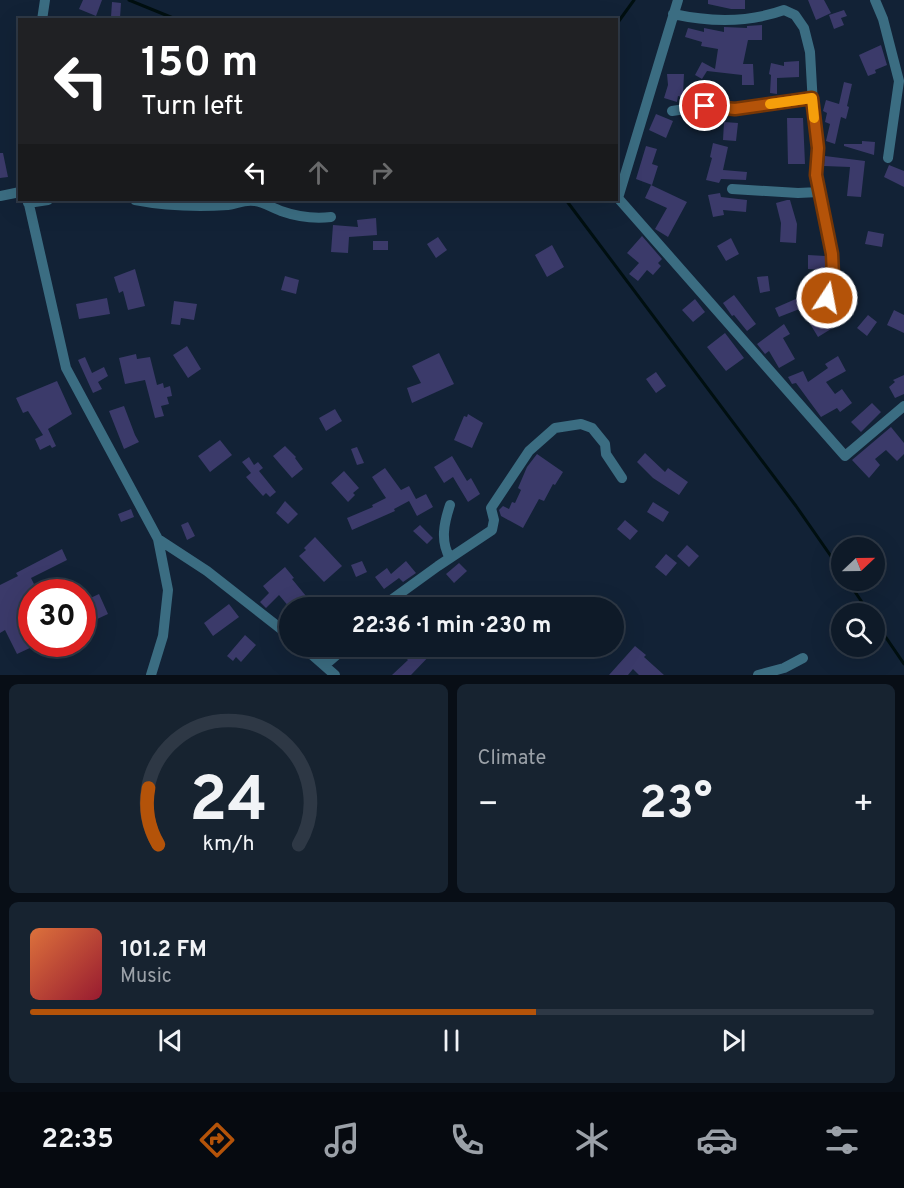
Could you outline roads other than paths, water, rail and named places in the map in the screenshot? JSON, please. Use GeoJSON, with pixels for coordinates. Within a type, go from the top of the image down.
{"type":"FeatureCollection","features":[{"type":"Feature","properties":{"kind":"street"},"geometry":{"type":"LineString","coordinates":[[42,18],[45,0]]}},
{"type":"Feature","properties":{"kind":"street"},"geometry":{"type":"LineString","coordinates":[[678,0],[618,198],[845,456],[904,406]]}},
{"type":"Feature","properties":{"kind":"street"},"geometry":{"type":"LineString","coordinates":[[875,0],[883,19],[899,81],[888,158]]}},
{"type":"Feature","properties":{"kind":"street"},"geometry":{"type":"LineString","coordinates":[[673,14],[722,21],[772,14],[784,10],[795,15],[804,28],[810,52],[812,98],[818,148],[816,175],[832,254],[833,276],[825,303]]}},
{"type":"Feature","properties":{"kind":"street"},"geometry":{"type":"LineString","coordinates":[[672,111],[705,106],[735,109],[812,98]]}},
{"type":"Feature","properties":{"kind":"street"},"geometry":{"type":"LineString","coordinates":[[732,189],[819,192]]}},
{"type":"Feature","properties":{"kind":"street"},"geometry":{"type":"LineString","coordinates":[[0,196],[18,192]]}},
{"type":"Feature","properties":{"kind":"street"},"geometry":{"type":"LineString","coordinates":[[28,201],[66,368],[158,539],[168,590],[163,636],[151,675]]}},
{"type":"Feature","properties":{"kind":"street"},"geometry":{"type":"LineString","coordinates":[[141,201],[194,206],[231,204],[240,201]]}},
{"type":"Feature","properties":{"kind":"street"},"geometry":{"type":"LineString","coordinates":[[257,201],[281,211],[311,219],[331,217]]}},
{"type":"Feature","properties":{"kind":"street"},"geometry":{"type":"LineString","coordinates":[[395,597],[492,530],[494,520],[491,508],[529,451],[555,428],[581,424],[592,428],[605,444],[606,454],[622,478]]}},
{"type":"Feature","properties":{"kind":"street"},"geometry":{"type":"LineString","coordinates":[[450,505],[445,521],[443,541],[450,558]]}},
{"type":"Feature","properties":{"kind":"street"},"geometry":{"type":"LineString","coordinates":[[158,539],[207,571],[279,627]]}},
{"type":"Feature","properties":{"kind":"street"},"geometry":{"type":"LineString","coordinates":[[315,657],[335,675]]}},
{"type":"Feature","properties":{"kind":"street"},"geometry":{"type":"LineString","coordinates":[[325,665],[334,657]]}},
{"type":"Feature","properties":{"kind":"street"},"geometry":{"type":"LineString","coordinates":[[758,675],[784,668],[804,658]]}},
{"type":"Feature","properties":{"kind":"waterway"},"geometry":{"type":"LineString","coordinates":[[129,0],[173,18]]}},
{"type":"Feature","properties":{"kind":"waterway"},"geometry":{"type":"LineString","coordinates":[[618,22],[634,0]]}},
{"type":"Feature","properties":{"kind":"waterway"},"geometry":{"type":"LineString","coordinates":[[567,201],[796,506],[831,556]]}},
{"type":"Feature","properties":{"kind":"waterway"},"geometry":{"type":"LineString","coordinates":[[854,591],[863,603]]}},
{"type":"Feature","properties":{"kind":"waterway"},"geometry":{"type":"LineString","coordinates":[[885,636],[904,664]]}}]}
